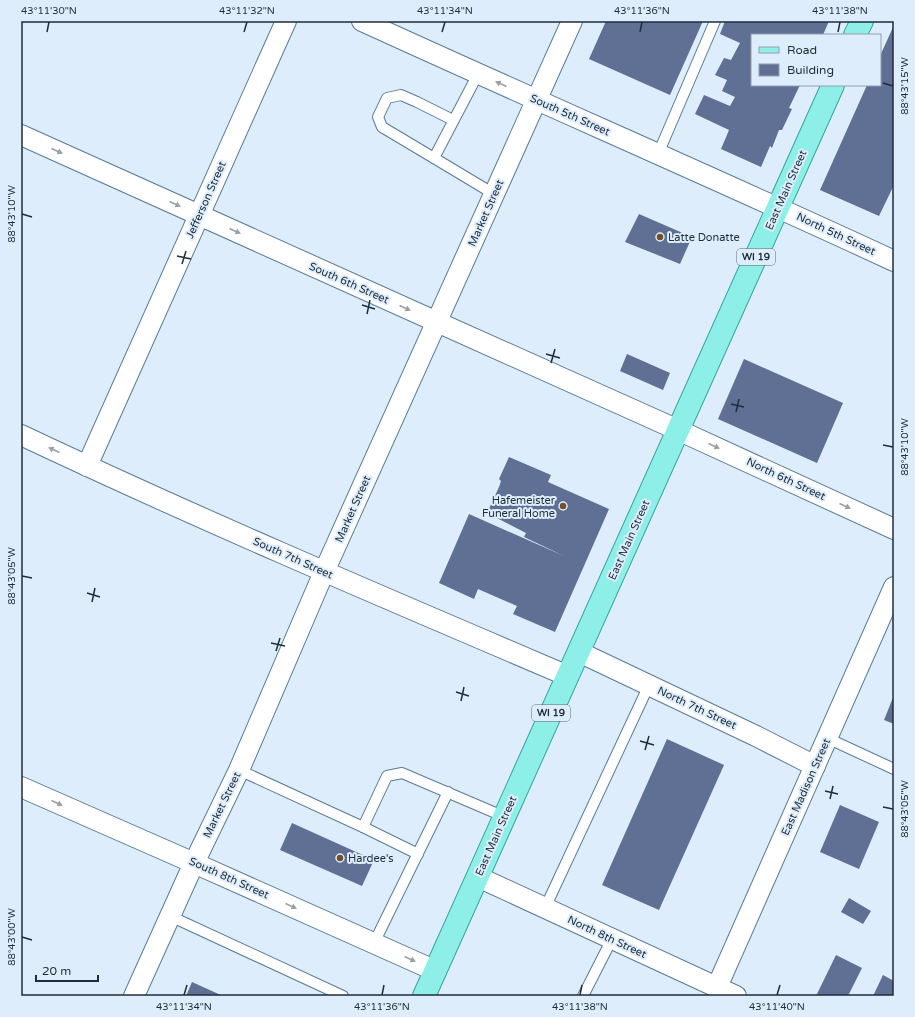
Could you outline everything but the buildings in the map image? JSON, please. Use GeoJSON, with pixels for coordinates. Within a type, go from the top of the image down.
{"type":"FeatureCollection","features":[{"type":"Feature","properties":{"kind":"main road"},"geometry":{"type":"LineString","coordinates":[[856,34],[862,21]]}},
{"type":"Feature","properties":{"kind":"main road","name":"East Main Street"},"geometry":{"type":"LineString","coordinates":[[424,996],[833,86]]}},
{"type":"Feature","properties":{"kind":"street","name":"Jefferson Street"},"geometry":{"type":"LineString","coordinates":[[87,466],[286,21]]}},
{"type":"Feature","properties":{"kind":"street","name":"South 5th Street"},"geometry":{"type":"LineString","coordinates":[[362,21],[778,207]]}},
{"type":"Feature","properties":{"kind":"street","name":"Market Street"},"geometry":{"type":"LineString","coordinates":[[134,996],[194,863],[239,770],[324,572],[572,21]]}},
{"type":"Feature","properties":{"kind":"street","name":"South 6th Street"},"geometry":{"type":"LineString","coordinates":[[21,135],[678,430]]}},
{"type":"Feature","properties":{"kind":"street","name":"North 5th Street"},"geometry":{"type":"LineString","coordinates":[[778,207],[894,261]]}},
{"type":"Feature","properties":{"kind":"street","name":"North 6th Street"},"geometry":{"type":"LineString","coordinates":[[678,430],[894,529]]}},
{"type":"Feature","properties":{"kind":"street","name":"South 7th Street"},"geometry":{"type":"LineString","coordinates":[[21,435],[324,572],[568,676]]}},
{"type":"Feature","properties":{"kind":"street","name":"East Madison Street"},"geometry":{"type":"LineString","coordinates":[[717,987],[894,587]]}},
{"type":"Feature","properties":{"kind":"street","name":"North 7th Street"},"geometry":{"type":"LineString","coordinates":[[579,652],[756,736],[815,766]]}},
{"type":"Feature","properties":{"kind":"street","name":"South 8th Street"},"geometry":{"type":"LineString","coordinates":[[21,787],[436,971]]}},
{"type":"Feature","properties":{"kind":"street","name":"North 8th Street"},"geometry":{"type":"LineString","coordinates":[[478,877],[736,996]]}},
{"type":"Feature","properties":{"kind":"lane"},"geometry":{"type":"LineString","coordinates":[[658,154],[715,21]]}},
{"type":"Feature","properties":{"kind":"lane"},"geometry":{"type":"LineString","coordinates":[[434,158],[478,74]]}},
{"type":"Feature","properties":{"kind":"lane"},"geometry":{"type":"LineString","coordinates":[[453,120],[401,95],[387,98],[378,117],[382,127],[494,194]]}},
{"type":"Feature","properties":{"kind":"lane"},"geometry":{"type":"LineString","coordinates":[[546,908],[649,685]]}},
{"type":"Feature","properties":{"kind":"lane"},"geometry":{"type":"LineString","coordinates":[[828,738],[894,770]]}},
{"type":"Feature","properties":{"kind":"lane"},"geometry":{"type":"LineString","coordinates":[[239,770],[418,854]]}},
{"type":"Feature","properties":{"kind":"lane"},"geometry":{"type":"LineString","coordinates":[[363,827],[387,776],[402,773],[505,817]]}},
{"type":"Feature","properties":{"kind":"lane"},"geometry":{"type":"LineString","coordinates":[[374,943],[448,792]]}},
{"type":"Feature","properties":{"kind":"lane"},"geometry":{"type":"LineString","coordinates":[[170,916],[343,996]]}},
{"type":"Feature","properties":{"kind":"lane"},"geometry":{"type":"LineString","coordinates":[[583,996],[612,939]]}},
{"type":"Feature","properties":{"kind":"place","name":"Latte Donatte"},"geometry":{"type":"Point","coordinates":[660,237]}},
{"type":"Feature","properties":{"kind":"place","name":"Hafemeister Funeral Home"},"geometry":{"type":"Point","coordinates":[563,506]}},
{"type":"Feature","properties":{"kind":"place","name":"Hardee's"},"geometry":{"type":"Point","coordinates":[340,858]}}]}
